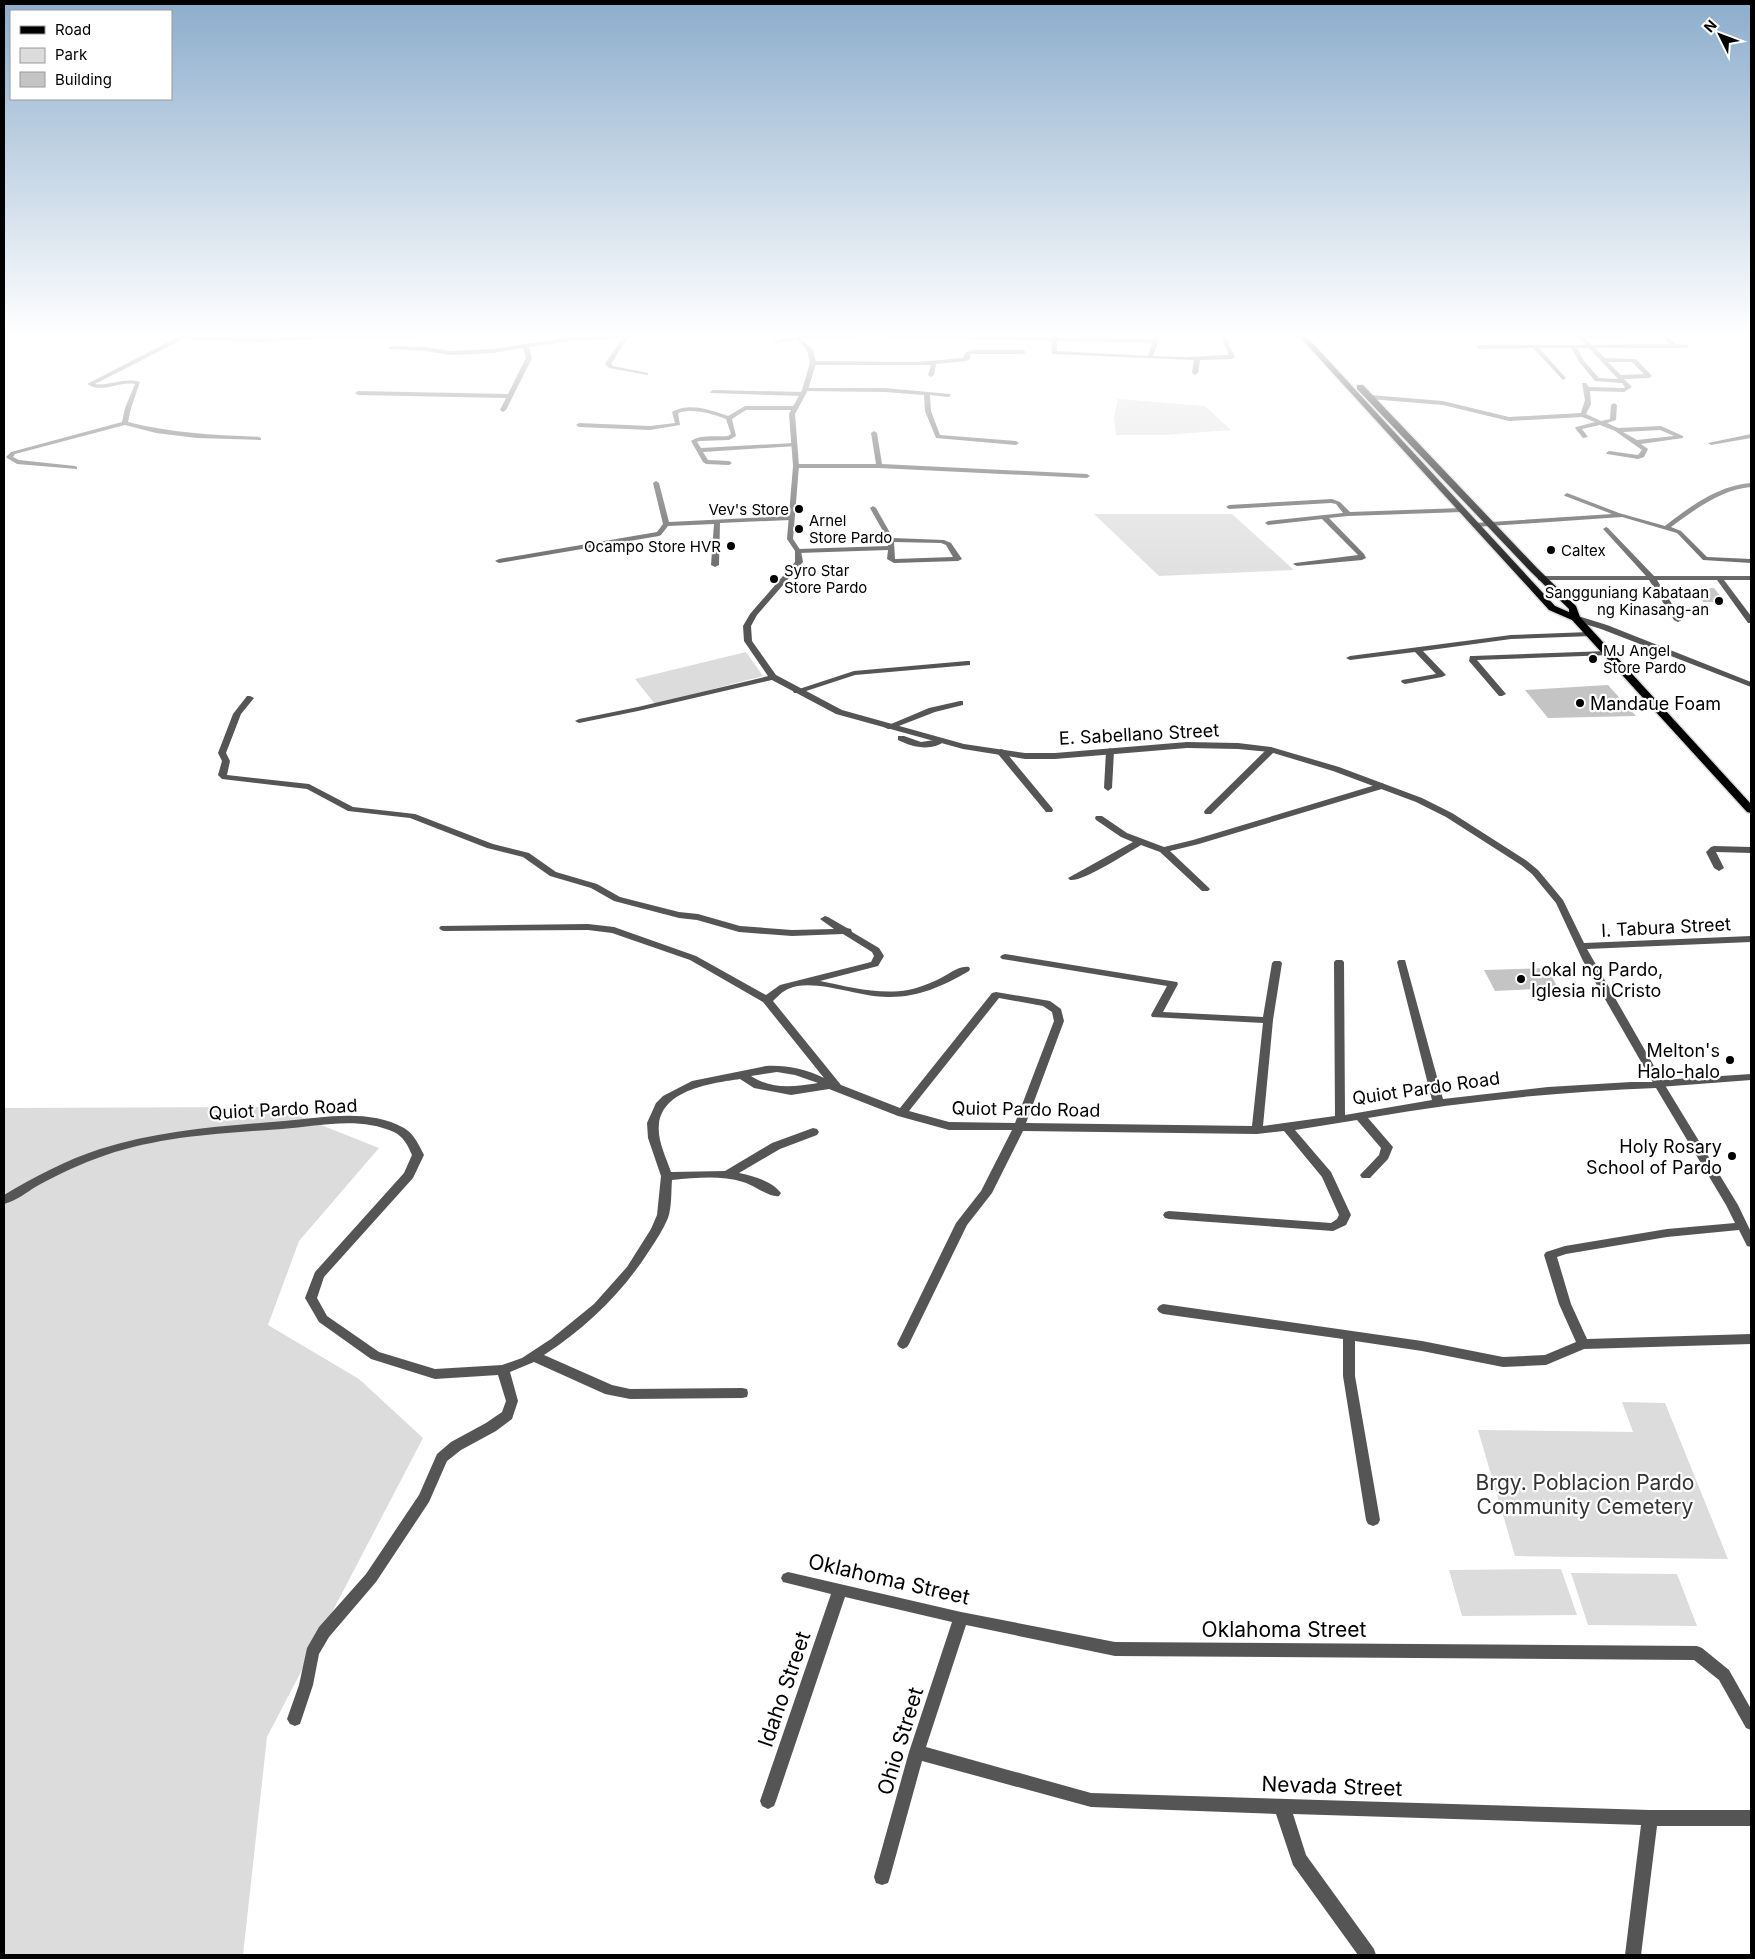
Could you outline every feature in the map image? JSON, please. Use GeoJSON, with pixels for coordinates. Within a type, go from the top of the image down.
{"type":"FeatureCollection","features":[{"type":"Feature","properties":{"kind":"main road"},"geometry":{"type":"LineString","coordinates":[[1385,426],[1552,608],[1575,618],[1751,810]]}},
{"type":"Feature","properties":{"kind":"main road"},"geometry":{"type":"LineString","coordinates":[[1398,426],[1541,578],[1573,608],[1575,618]]}},
{"type":"Feature","properties":{"kind":"street"},"geometry":{"type":"LineString","coordinates":[[75,468],[17,462],[9,457],[13,453],[112,426]]}},
{"type":"Feature","properties":{"kind":"street"},"geometry":{"type":"LineString","coordinates":[[138,426],[156,431],[197,436],[259,439]]}},
{"type":"Feature","properties":{"kind":"street"},"geometry":{"type":"LineString","coordinates":[[637,426],[663,426]]}},
{"type":"Feature","properties":{"kind":"street"},"geometry":{"type":"LineString","coordinates":[[730,464],[706,462],[694,442],[698,439],[733,436],[731,426]]}},
{"type":"Feature","properties":{"kind":"street"},"geometry":{"type":"LineString","coordinates":[[794,426],[796,466],[790,518],[790,540],[798,551],[891,544],[942,541],[949,544],[958,559],[898,562],[891,559],[891,544],[873,508]]}},
{"type":"Feature","properties":{"kind":"street"},"geometry":{"type":"LineString","coordinates":[[934,426],[938,437],[1016,443]]}},
{"type":"Feature","properties":{"kind":"street"},"geometry":{"type":"LineString","coordinates":[[1585,437],[1578,428],[1586,426]]}},
{"type":"Feature","properties":{"kind":"street"},"geometry":{"type":"LineString","coordinates":[[1609,453],[1642,456],[1645,449],[1638,442],[1610,426]]}},
{"type":"Feature","properties":{"kind":"street"},"geometry":{"type":"LineString","coordinates":[[1617,430],[1661,428],[1681,438],[1638,442]]}},
{"type":"Feature","properties":{"kind":"street"},"geometry":{"type":"LineString","coordinates":[[874,433],[880,466]]}},
{"type":"Feature","properties":{"kind":"street"},"geometry":{"type":"LineString","coordinates":[[1711,443],[1751,436]]}},
{"type":"Feature","properties":{"kind":"street"},"geometry":{"type":"LineString","coordinates":[[699,450],[794,445]]}},
{"type":"Feature","properties":{"kind":"street"},"geometry":{"type":"LineString","coordinates":[[796,466],[880,466],[1087,476]]}},
{"type":"Feature","properties":{"kind":"street"},"geometry":{"type":"LineString","coordinates":[[499,561],[659,534],[666,524],[656,483]]}},
{"type":"Feature","properties":{"kind":"street"},"geometry":{"type":"LineString","coordinates":[[1667,527],[1686,512],[1710,499],[1743,485],[1751,485]]}},
{"type":"Feature","properties":{"kind":"street"},"geometry":{"type":"LineString","coordinates":[[1567,495],[1622,515],[1679,532],[1705,559],[1751,561]]}},
{"type":"Feature","properties":{"kind":"street"},"geometry":{"type":"LineString","coordinates":[[1229,507],[1332,501],[1338,503],[1348,514]]}},
{"type":"Feature","properties":{"kind":"street"},"geometry":{"type":"LineString","coordinates":[[1268,523],[1348,514],[1462,510]]}},
{"type":"Feature","properties":{"kind":"street"},"geometry":{"type":"LineString","coordinates":[[1475,525],[1622,515]]}},
{"type":"Feature","properties":{"kind":"street"},"geometry":{"type":"LineString","coordinates":[[666,524],[790,518]]}},
{"type":"Feature","properties":{"kind":"street"},"geometry":{"type":"LineString","coordinates":[[1297,564],[1362,558],[1362,555],[1325,518]]}},
{"type":"Feature","properties":{"kind":"street"},"geometry":{"type":"LineString","coordinates":[[715,565],[717,522]]}},
{"type":"Feature","properties":{"kind":"street"},"geometry":{"type":"LineString","coordinates":[[1606,529],[1651,577],[1678,620]]}},
{"type":"Feature","properties":{"kind":"street","name":"E. Sabellano Street"},"geometry":{"type":"LineString","coordinates":[[798,551],[799,562],[754,614],[747,626],[748,641],[773,677],[839,712],[941,742],[1001,752],[1055,756],[1196,745],[1271,750],[1336,769],[1382,786],[1449,815],[1530,868],[1560,902],[1588,961],[1751,1244]]}},
{"type":"Feature","properties":{"kind":"street"},"geometry":{"type":"LineString","coordinates":[[1541,578],[1751,578]]}},
{"type":"Feature","properties":{"kind":"street"},"geometry":{"type":"LineString","coordinates":[[1719,578],[1751,621]]}},
{"type":"Feature","properties":{"kind":"street"},"geometry":{"type":"LineString","coordinates":[[1575,618],[1604,627],[1751,684]]}},
{"type":"Feature","properties":{"kind":"street"},"geometry":{"type":"LineString","coordinates":[[1350,658],[1511,637],[1589,634]]}},
{"type":"Feature","properties":{"kind":"street"},"geometry":{"type":"LineString","coordinates":[[1405,682],[1442,675],[1417,649]]}},
{"type":"Feature","properties":{"kind":"street"},"geometry":{"type":"LineString","coordinates":[[1502,694],[1473,661],[1474,658],[1607,653]]}},
{"type":"Feature","properties":{"kind":"street"},"geometry":{"type":"LineString","coordinates":[[797,691],[854,673],[967,663]]}},
{"type":"Feature","properties":{"kind":"street"},"geometry":{"type":"LineString","coordinates":[[578,721],[638,710],[773,677]]}},
{"type":"Feature","properties":{"kind":"street"},"geometry":{"type":"LineString","coordinates":[[250,698],[237,714],[222,753],[226,761],[222,775],[225,777],[309,787],[351,809],[412,816],[490,846],[526,854],[553,874],[594,886],[617,899],[679,915],[698,917],[738,928],[792,933],[848,931]]}},
{"type":"Feature","properties":{"kind":"street"},"geometry":{"type":"LineString","coordinates":[[888,727],[932,710],[960,703]]}},
{"type":"Feature","properties":{"kind":"street"},"geometry":{"type":"LineString","coordinates":[[901,738],[917,746],[928,746],[941,742]]}},
{"type":"Feature","properties":{"kind":"street"},"geometry":{"type":"LineString","coordinates":[[1208,812],[1271,750]]}},
{"type":"Feature","properties":{"kind":"street"},"geometry":{"type":"LineString","coordinates":[[1108,788],[1110,751]]}},
{"type":"Feature","properties":{"kind":"street"},"geometry":{"type":"LineString","coordinates":[[1001,752],[1049,810]]}},
{"type":"Feature","properties":{"kind":"street"},"geometry":{"type":"LineString","coordinates":[[1163,850],[1196,842],[1382,786]]}},
{"type":"Feature","properties":{"kind":"street"},"geometry":{"type":"LineString","coordinates":[[1099,818],[1124,835],[1163,850],[1205,889]]}},
{"type":"Feature","properties":{"kind":"street"},"geometry":{"type":"LineString","coordinates":[[1073,878],[1140,842]]}},
{"type":"Feature","properties":{"kind":"street"},"geometry":{"type":"LineString","coordinates":[[1719,868],[1711,852],[1714,849],[1751,850]]}},
{"type":"Feature","properties":{"kind":"street"},"geometry":{"type":"LineString","coordinates":[[767,1000],[784,987],[804,980],[875,964],[879,956],[876,950],[848,931],[825,919]]}},
{"type":"Feature","properties":{"kind":"street"},"geometry":{"type":"LineString","coordinates":[[444,928],[578,926],[614,930],[693,958],[767,1000],[833,1086]]}},
{"type":"Feature","properties":{"kind":"street","name":"I. Tabura Street"},"geometry":{"type":"LineString","coordinates":[[1582,946],[1751,939]]}},
{"type":"Feature","properties":{"kind":"street"},"geometry":{"type":"LineString","coordinates":[[1005,957],[1173,984],[1156,1015],[1268,1020]]}},
{"type":"Feature","properties":{"kind":"street"},"geometry":{"type":"LineString","coordinates":[[1340,962],[1340,1118]]}},
{"type":"Feature","properties":{"kind":"street"},"geometry":{"type":"LineString","coordinates":[[1402,962],[1438,1102]]}},
{"type":"Feature","properties":{"kind":"street"},"geometry":{"type":"LineString","coordinates":[[1257,1130],[1268,1020],[1277,963]]}},
{"type":"Feature","properties":{"kind":"street"},"geometry":{"type":"LineString","coordinates":[[804,980],[882,996],[924,990],[948,980],[964,969]]}},
{"type":"Feature","properties":{"kind":"street"},"geometry":{"type":"LineString","coordinates":[[902,1113],[996,995],[1046,1003],[1057,1012],[1059,1021],[1019,1126],[986,1193],[962,1223],[903,1344]]}},
{"type":"Feature","properties":{"kind":"street","name":"Quiot Pardo Road"},"geometry":{"type":"LineString","coordinates":[[4,1200],[30,1183],[103,1152],[166,1137],[210,1130],[333,1121],[367,1122],[397,1129],[411,1138],[418,1155],[409,1175],[319,1275],[311,1298],[323,1318],[375,1356],[435,1374],[503,1370],[533,1356],[554,1342],[598,1307],[631,1270],[657,1230],[663,1215],[667,1176],[654,1138],[653,1123],[660,1106],[667,1098],[696,1083],[742,1075],[766,1068],[804,1072],[833,1086],[902,1113],[949,1126],[1257,1130],[1287,1128],[1438,1102],[1523,1092],[1751,1077]]}},
{"type":"Feature","properties":{"kind":"street"},"geometry":{"type":"LineString","coordinates":[[742,1075],[758,1086],[791,1091],[833,1086]]}},
{"type":"Feature","properties":{"kind":"street"},"geometry":{"type":"LineString","coordinates":[[1359,1115],[1386,1147],[1384,1156],[1366,1175]]}},
{"type":"Feature","properties":{"kind":"street"},"geometry":{"type":"LineString","coordinates":[[1169,1215],[1333,1227],[1342,1222],[1345,1215],[1327,1175],[1287,1128]]}},
{"type":"Feature","properties":{"kind":"street"},"geometry":{"type":"LineString","coordinates":[[728,1174],[776,1146],[813,1132]]}},
{"type":"Feature","properties":{"kind":"street"},"geometry":{"type":"LineString","coordinates":[[667,1176],[728,1174],[760,1182],[775,1193]]}},
{"type":"Feature","properties":{"kind":"street"},"geometry":{"type":"LineString","coordinates":[[1583,1344],[1565,1304],[1550,1255],[1565,1250],[1667,1233],[1742,1226]]}},
{"type":"Feature","properties":{"kind":"street"},"geometry":{"type":"LineString","coordinates":[[1163,1308],[1422,1346],[1503,1362],[1546,1360],[1583,1344],[1751,1339]]}},
{"type":"Feature","properties":{"kind":"street"},"geometry":{"type":"LineString","coordinates":[[1349,1335],[1349,1376],[1373,1520]]}},
{"type":"Feature","properties":{"kind":"street"},"geometry":{"type":"LineString","coordinates":[[533,1356],[591,1383],[624,1392],[742,1393]]}},
{"type":"Feature","properties":{"kind":"street"},"geometry":{"type":"LineString","coordinates":[[295,1719],[306,1685],[312,1653],[324,1632],[371,1578],[424,1498],[442,1458],[456,1446],[491,1427],[507,1415],[512,1400],[503,1370]]}},
{"type":"Feature","properties":{"kind":"street","name":"Oklahoma Street"},"geometry":{"type":"LineString","coordinates":[[788,1578],[962,1618],[1114,1649],[1697,1653],[1724,1675],[1751,1723]]}},
{"type":"Feature","properties":{"kind":"street","name":"Idaho Street"},"geometry":{"type":"LineString","coordinates":[[768,1801],[840,1590]]}},
{"type":"Feature","properties":{"kind":"street","name":"Ohio Street"},"geometry":{"type":"LineString","coordinates":[[882,1877],[917,1752],[962,1618]]}},
{"type":"Feature","properties":{"kind":"street","name":"Nevada Street"},"geometry":{"type":"LineString","coordinates":[[917,1752],[1090,1800],[1650,1818],[1751,1818]]}},
{"type":"Feature","properties":{"kind":"street"},"geometry":{"type":"LineString","coordinates":[[1282,1806],[1299,1859],[1368,1955]]}},
{"type":"Feature","properties":{"kind":"street"},"geometry":{"type":"LineString","coordinates":[[1633,1955],[1650,1818]]}},
{"type":"Feature","properties":{"kind":"green space"},"geometry":{"type":"Polygon","coordinates":[[[1115,426],[1227,426],[1231,430],[1164,435],[1116,435],[1115,426]]]}},
{"type":"Feature","properties":{"kind":"green space"},"geometry":{"type":"Polygon","coordinates":[[[1094,514],[1232,514],[1294,570],[1159,576],[1094,514]]]}},
{"type":"Feature","properties":{"kind":"green space"},"geometry":{"type":"Polygon","coordinates":[[[746,652],[763,676],[655,704],[635,679],[746,652]]]}},
{"type":"Feature","properties":{"kind":"green space"},"geometry":{"type":"Polygon","coordinates":[[[276,1107],[379,1148],[299,1241],[268,1325],[359,1379],[423,1438],[267,1737],[243,1955],[4,1955],[4,1108],[276,1107]]]}},
{"type":"Feature","properties":{"kind":"green space","name":"Brgy. Poblacion Pardo Community Cemetery"},"geometry":{"type":"Polygon","coordinates":[[[1622,1402],[1665,1403],[1728,1559],[1515,1556],[1478,1430],[1633,1432],[1622,1402]]]}},
{"type":"Feature","properties":{"kind":"green space"},"geometry":{"type":"Polygon","coordinates":[[[1561,1569],[1577,1615],[1462,1616],[1449,1570],[1561,1569]]]}},
{"type":"Feature","properties":{"kind":"green space"},"geometry":{"type":"Polygon","coordinates":[[[1571,1573],[1677,1574],[1697,1626],[1588,1625],[1571,1573]]]}},
{"type":"Feature","properties":{"kind":"building"},"geometry":{"type":"Polygon","coordinates":[[[1693,588],[1714,588],[1725,602],[1703,602],[1693,588]]]}},
{"type":"Feature","properties":{"kind":"building","name":"Mandaue Foam"},"geometry":{"type":"Polygon","coordinates":[[[1608,685],[1636,716],[1548,718],[1525,690],[1608,685]]]}},
{"type":"Feature","properties":{"kind":"building","name":"Lokal ng Pardo, Iglesia ni Cristo"},"geometry":{"type":"Polygon","coordinates":[[[1547,968],[1558,988],[1495,991],[1484,970],[1547,968]]]}},
{"type":"Feature","properties":{"kind":"place","name":"Vev's Store"},"geometry":{"type":"Point","coordinates":[799,509]}},
{"type":"Feature","properties":{"kind":"place","name":"Arnel Store Pardo"},"geometry":{"type":"Point","coordinates":[799,529]}},
{"type":"Feature","properties":{"kind":"place","name":"Ocampo Store HVR"},"geometry":{"type":"Point","coordinates":[731,546]}},
{"type":"Feature","properties":{"kind":"place","name":"Caltex"},"geometry":{"type":"Point","coordinates":[1551,550]}},
{"type":"Feature","properties":{"kind":"place","name":"Syro Star Store Pardo"},"geometry":{"type":"Point","coordinates":[774,579]}},
{"type":"Feature","properties":{"kind":"place","name":"Sangguniang Kabataan ng Kinasang-an"},"geometry":{"type":"Point","coordinates":[1719,601]}},
{"type":"Feature","properties":{"kind":"place","name":"MJ Angel Store Pardo"},"geometry":{"type":"Point","coordinates":[1593,659]}},
{"type":"Feature","properties":{"kind":"place","name":"Mandaue Foam"},"geometry":{"type":"Point","coordinates":[1580,703]}},
{"type":"Feature","properties":{"kind":"place","name":"Lokal ng Pardo, Iglesia ni Cristo"},"geometry":{"type":"Point","coordinates":[1521,979]}},
{"type":"Feature","properties":{"kind":"place","name":"Melton's Halo-halo"},"geometry":{"type":"Point","coordinates":[1730,1060]}},
{"type":"Feature","properties":{"kind":"place","name":"Holy Rosary School of Pardo"},"geometry":{"type":"Point","coordinates":[1732,1156]}}]}
